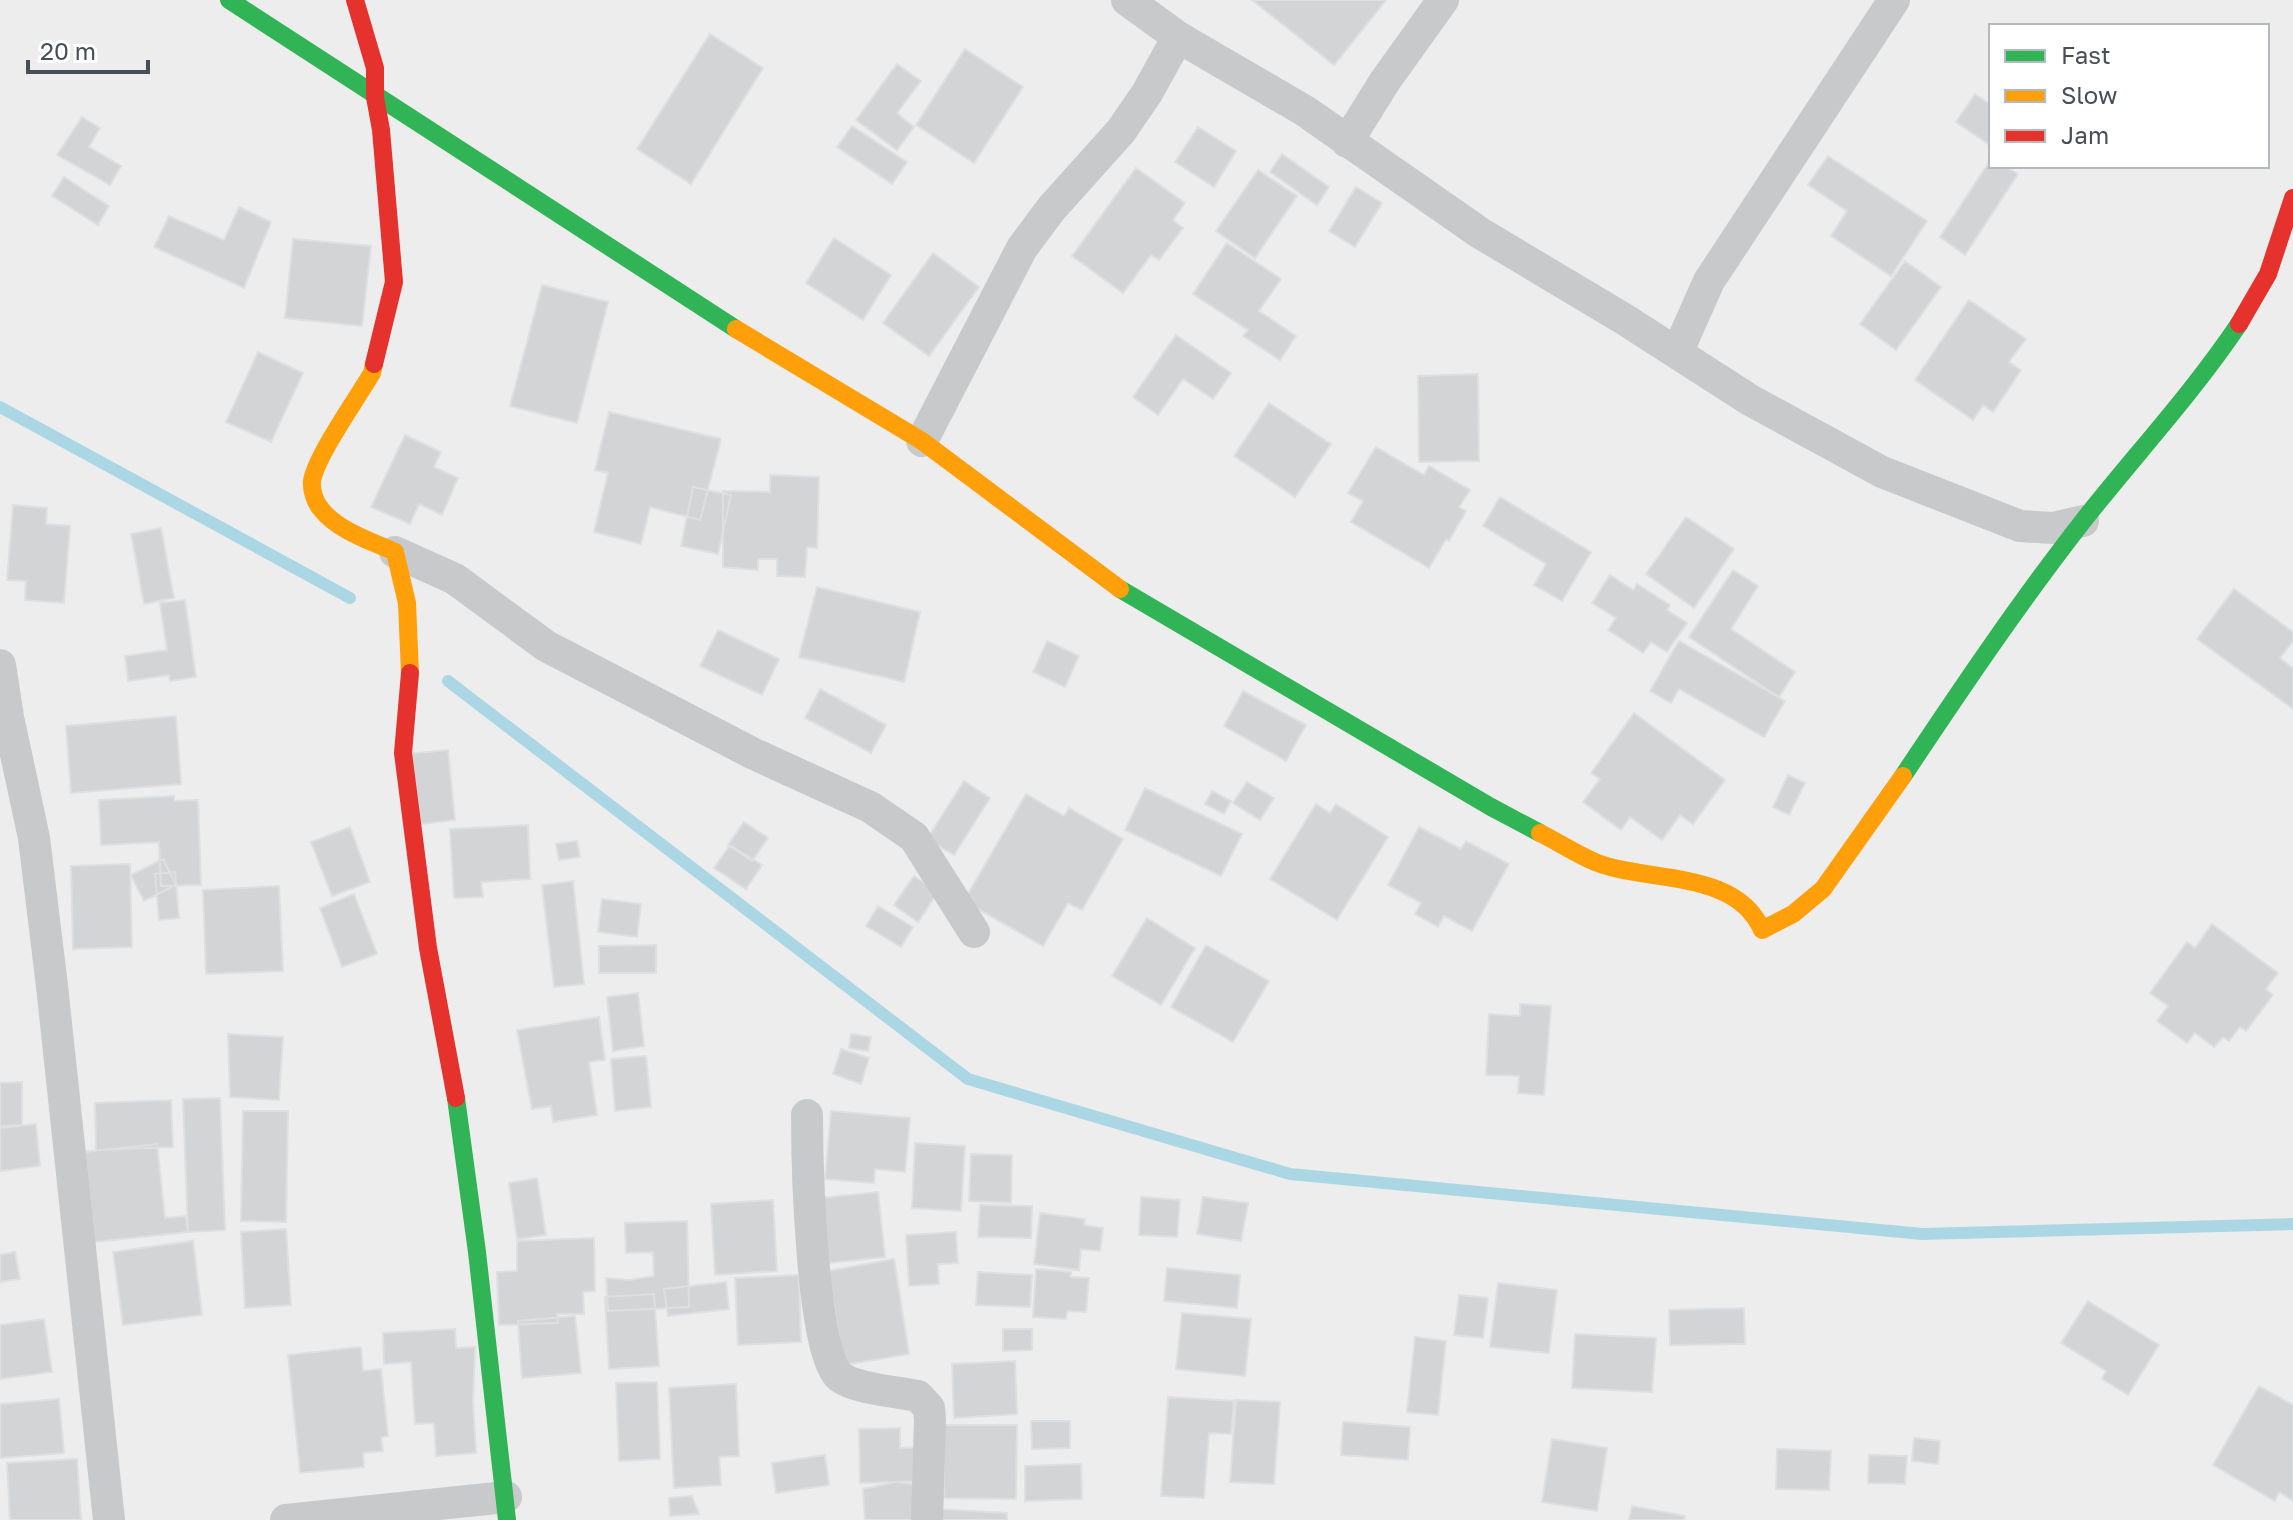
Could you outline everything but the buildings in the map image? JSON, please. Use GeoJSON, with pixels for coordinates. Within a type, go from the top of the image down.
{"type":"FeatureCollection","features":[{"type":"Feature","properties":{"kind":"street"},"geometry":{"type":"LineString","coordinates":[[229,0],[735,329],[922,441],[1109,583],[1491,807],[1597,863],[1704,885],[1741,901],[1756,916],[1762,930],[1793,914],[1823,889],[1996,637],[2083,521],[2215,360],[2268,274],[2293,198]]}},
{"type":"Feature","properties":{"kind":"street"},"geometry":{"type":"LineString","coordinates":[[355,0],[375,68],[375,97],[381,130],[394,282],[372,373],[310,478],[315,502],[324,515],[455,579],[546,646],[740,747],[870,807],[914,837],[974,932]]}},
{"type":"Feature","properties":{"kind":"street"},"geometry":{"type":"LineString","coordinates":[[1127,0],[1178,37],[1305,111],[1480,233],[1750,400],[1882,472],[2020,526],[2053,528],[2083,521]]}},
{"type":"Feature","properties":{"kind":"street"},"geometry":{"type":"LineString","coordinates":[[1347,142],[1385,81],[1443,0]]}},
{"type":"Feature","properties":{"kind":"street"},"geometry":{"type":"LineString","coordinates":[[1677,353],[1709,281],[1894,0]]}},
{"type":"Feature","properties":{"kind":"street"},"geometry":{"type":"LineString","coordinates":[[922,441],[1022,248],[1051,209],[1121,131],[1147,93],[1178,37]]}},
{"type":"Feature","properties":{"kind":"street"},"geometry":{"type":"LineString","coordinates":[[286,1520],[506,1508],[458,1115],[428,948],[403,753],[411,659],[407,603],[395,552]]}},
{"type":"Feature","properties":{"kind":"street"},"geometry":{"type":"LineString","coordinates":[[0,665],[34,838],[109,1520]]}},
{"type":"Feature","properties":{"kind":"street"},"geometry":{"type":"LineString","coordinates":[[0,756],[10,725]]}},
{"type":"Feature","properties":{"kind":"street"},"geometry":{"type":"LineString","coordinates":[[807,1115],[807,1191],[817,1292],[830,1362],[840,1377],[918,1396],[926,1402],[930,1432],[927,1520]]}},
{"type":"Feature","properties":{"kind":"waterway"},"geometry":{"type":"LineString","coordinates":[[0,407],[350,598]]}},
{"type":"Feature","properties":{"kind":"waterway"},"geometry":{"type":"LineString","coordinates":[[448,681],[968,1079],[1290,1174],[1922,1234],[2293,1224]]}},
{"type":"Feature","properties":{"kind":"traffic: fast"},"geometry":{"type":"LineString","coordinates":[[229,0],[736,329]]}},
{"type":"Feature","properties":{"kind":"traffic: fast"},"geometry":{"type":"LineString","coordinates":[[1903,776],[2059,552],[2183,400],[2239,324]]}},
{"type":"Feature","properties":{"kind":"traffic: fast"},"geometry":{"type":"LineString","coordinates":[[1120,589],[1540,833]]}},
{"type":"Feature","properties":{"kind":"traffic: fast"},"geometry":{"type":"LineString","coordinates":[[456,1098],[507,1520]]}},
{"type":"Feature","properties":{"kind":"traffic: slow"},"geometry":{"type":"LineString","coordinates":[[736,329],[922,441],[1120,589]]}},
{"type":"Feature","properties":{"kind":"traffic: slow"},"geometry":{"type":"LineString","coordinates":[[374,364],[372,373],[321,457],[312,488],[319,506],[328,517],[355,535],[395,552],[407,603],[410,673]]}},
{"type":"Feature","properties":{"kind":"traffic: slow"},"geometry":{"type":"LineString","coordinates":[[1540,833],[1595,862],[1711,887],[1749,910],[1762,930],[1793,914],[1823,889],[1903,776]]}},
{"type":"Feature","properties":{"kind":"traffic: jam"},"geometry":{"type":"LineString","coordinates":[[355,0],[375,68],[375,97],[381,130],[394,282],[374,364]]}},
{"type":"Feature","properties":{"kind":"traffic: jam"},"geometry":{"type":"LineString","coordinates":[[2239,324],[2268,274],[2293,198]]}},
{"type":"Feature","properties":{"kind":"traffic: jam"},"geometry":{"type":"LineString","coordinates":[[410,673],[403,753],[428,948],[456,1098]]}}]}
